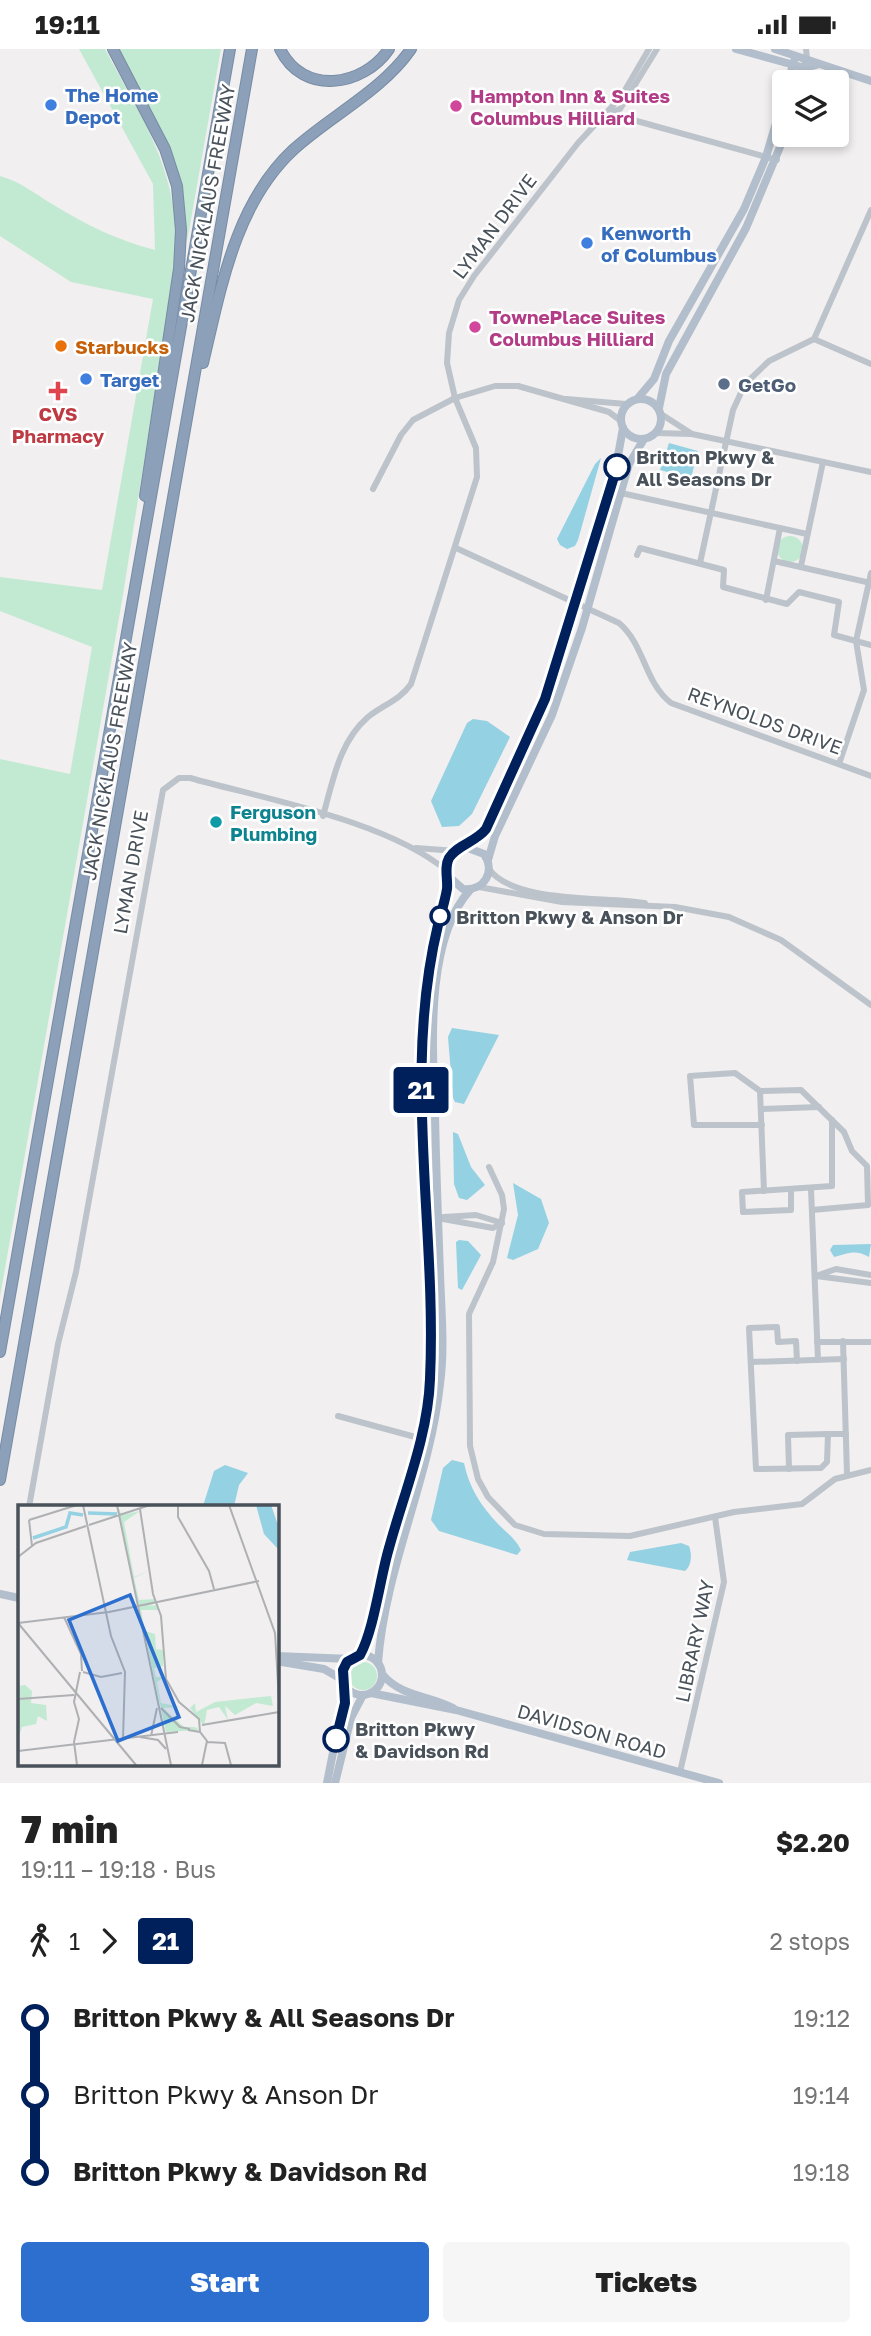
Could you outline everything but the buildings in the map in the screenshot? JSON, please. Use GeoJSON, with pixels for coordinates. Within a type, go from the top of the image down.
{"type":"FeatureCollection","features":[{"type":"Feature","properties":{"kind":"highway","name":"JACK NICKLAUS FREEWAY"},"geometry":{"type":"LineString","coordinates":[[0,1352],[229,49]]}},
{"type":"Feature","properties":{"kind":"highway","name":"JACK NICKLAUS FREEWAY"},"geometry":{"type":"LineString","coordinates":[[0,1480],[252,49]]}},
{"type":"Feature","properties":{"kind":"highway"},"geometry":{"type":"LineString","coordinates":[[280,49],[293,66],[304,73],[316,79],[337,82],[358,77],[371,70],[389,49]]}},
{"type":"Feature","properties":{"kind":"highway"},"geometry":{"type":"LineString","coordinates":[[181,455],[222,286],[239,231],[254,197],[294,150],[392,71],[411,49]]}},
{"type":"Feature","properties":{"kind":"highway"},"geometry":{"type":"LineString","coordinates":[[113,50],[165,149],[177,186],[181,230],[179,269],[147,471],[138,566]]}},
{"type":"Feature","properties":{"kind":"main road"},"geometry":{"type":"LineString","coordinates":[[736,49],[792,65],[806,58]]}},
{"type":"Feature","properties":{"kind":"main road"},"geometry":{"type":"LineString","coordinates":[[775,49],[798,52],[816,65],[871,81]]}},
{"type":"Feature","properties":{"kind":"main road"},"geometry":{"type":"LineString","coordinates":[[791,70],[798,52]]}},
{"type":"Feature","properties":{"kind":"main road"},"geometry":{"type":"LineString","coordinates":[[278,1656],[351,1659],[360,1655],[369,1635],[384,1563],[421,1438],[430,1382],[428,1218],[420,1044],[429,960],[450,857],[486,829],[545,699],[614,478],[626,404],[638,398],[654,379],[669,341],[744,209],[772,137]]}},
{"type":"Feature","properties":{"kind":"main road"},"geometry":{"type":"LineString","coordinates":[[335,1783],[351,1718],[367,1694],[379,1686],[382,1674],[378,1663],[384,1603],[430,1441],[441,1383],[431,1042],[435,993],[449,924],[454,909],[487,879],[495,836],[552,715],[588,608],[632,456],[644,439],[656,433],[666,374],[746,228],[781,147]]}},
{"type":"Feature","properties":{"kind":"main road"},"geometry":{"type":"LineString","coordinates":[[638,398],[649,400],[660,411]]}},
{"type":"Feature","properties":{"kind":"main road"},"geometry":{"type":"LineString","coordinates":[[622,425],[629,436],[644,439]]}},
{"type":"Feature","properties":{"kind":"main road"},"geometry":{"type":"LineString","coordinates":[[465,847],[478,850],[488,864]]}},
{"type":"Feature","properties":{"kind":"main road"},"geometry":{"type":"LineString","coordinates":[[447,873],[456,887],[475,888]]}},
{"type":"Feature","properties":{"kind":"main road"},"geometry":{"type":"LineString","coordinates":[[360,1655],[378,1663]]}},
{"type":"Feature","properties":{"kind":"main road"},"geometry":{"type":"LineString","coordinates":[[327,1783],[344,1683],[343,1670],[351,1659]]}},
{"type":"Feature","properties":{"kind":"main road"},"geometry":{"type":"LineString","coordinates":[[278,1661],[324,1669],[367,1694]]}},
{"type":"Feature","properties":{"kind":"main road","name":"DAVIDSON ROAD"},"geometry":{"type":"LineString","coordinates":[[382,1674],[391,1686],[403,1692],[441,1701],[456,1710]]}},
{"type":"Feature","properties":{"kind":"main road","name":"DAVIDSON ROAD"},"geometry":{"type":"LineString","coordinates":[[367,1694],[456,1710],[719,1783]]}},
{"type":"Feature","properties":{"kind":"street","name":"LYMAN DRIVE"},"geometry":{"type":"LineString","coordinates":[[29,1505],[58,1344],[77,1267],[163,790],[170,782],[190,778],[323,816],[338,762],[348,741],[366,719],[398,699],[411,684],[474,491],[478,459],[455,398],[447,349],[452,321],[461,295],[578,143],[608,113],[639,70],[649,49]]}},
{"type":"Feature","properties":{"kind":"street","name":"LYMAN DRIVE"},"geometry":{"type":"LineString","coordinates":[[608,113],[620,109],[657,49]]}},
{"type":"Feature","properties":{"kind":"street"},"geometry":{"type":"LineString","coordinates":[[608,113],[777,160]]}},
{"type":"Feature","properties":{"kind":"street"},"geometry":{"type":"LineString","coordinates":[[700,563],[733,410],[745,384],[769,361],[814,339],[871,210]]}},
{"type":"Feature","properties":{"kind":"street"},"geometry":{"type":"LineString","coordinates":[[814,339],[871,364]]}},
{"type":"Feature","properties":{"kind":"street"},"geometry":{"type":"LineString","coordinates":[[373,489],[401,435],[413,420],[455,398],[506,385],[564,398],[609,412],[622,425]]}},
{"type":"Feature","properties":{"kind":"street"},"geometry":{"type":"LineString","coordinates":[[564,398],[626,404]]}},
{"type":"Feature","properties":{"kind":"street"},"geometry":{"type":"LineString","coordinates":[[660,411],[692,434]]}},
{"type":"Feature","properties":{"kind":"street"},"geometry":{"type":"LineString","coordinates":[[656,433],[692,434],[871,472]]}},
{"type":"Feature","properties":{"kind":"street"},"geometry":{"type":"LineString","coordinates":[[801,566],[823,462]]}},
{"type":"Feature","properties":{"kind":"street"},"geometry":{"type":"LineString","coordinates":[[621,493],[807,534]]}},
{"type":"Feature","properties":{"kind":"street"},"geometry":{"type":"LineString","coordinates":[[766,600],[780,528]]}},
{"type":"Feature","properties":{"kind":"street","name":"REYNOLDS DRIVE"},"geometry":{"type":"LineString","coordinates":[[456,548],[619,623],[629,633],[654,685],[671,703],[871,776]]}},
{"type":"Feature","properties":{"kind":"street"},"geometry":{"type":"LineString","coordinates":[[637,555],[640,548],[724,570],[722,584],[726,590],[766,600],[790,604],[795,593],[799,592],[839,602],[834,635],[871,645]]}},
{"type":"Feature","properties":{"kind":"street"},"geometry":{"type":"LineString","coordinates":[[774,561],[870,582]]}},
{"type":"Feature","properties":{"kind":"street"},"geometry":{"type":"LineString","coordinates":[[839,764],[864,690],[856,641],[871,573]]}},
{"type":"Feature","properties":{"kind":"street"},"geometry":{"type":"LineString","coordinates":[[323,816],[414,848],[456,851]]}},
{"type":"Feature","properties":{"kind":"street"},"geometry":{"type":"LineString","coordinates":[[414,848],[447,873]]}},
{"type":"Feature","properties":{"kind":"street"},"geometry":{"type":"LineString","coordinates":[[488,864],[503,882],[540,892],[714,913],[757,928],[790,946],[871,1005]]}},
{"type":"Feature","properties":{"kind":"street"},"geometry":{"type":"LineString","coordinates":[[475,888],[562,902],[664,906]]}},
{"type":"Feature","properties":{"kind":"street"},"geometry":{"type":"LineString","coordinates":[[762,1125],[694,1125],[689,1081],[694,1074],[735,1073],[760,1091],[801,1090],[832,1120],[848,1137],[855,1154],[867,1166],[869,1201],[865,1208],[812,1210]]}},
{"type":"Feature","properties":{"kind":"street"},"geometry":{"type":"LineString","coordinates":[[760,1091],[764,1191]]}},
{"type":"Feature","properties":{"kind":"street"},"geometry":{"type":"LineString","coordinates":[[761,1109],[819,1107]]}},
{"type":"Feature","properties":{"kind":"street"},"geometry":{"type":"LineString","coordinates":[[790,1189],[791,1210],[743,1212],[742,1192],[790,1189],[828,1188],[834,1180],[832,1120]]}},
{"type":"Feature","properties":{"kind":"street"},"geometry":{"type":"LineString","coordinates":[[489,1167],[502,1195],[502,1223],[493,1262],[469,1314],[470,1446],[478,1479],[488,1497],[515,1525],[528,1531],[570,1537],[630,1536],[715,1517],[802,1504],[835,1479],[871,1470]]}},
{"type":"Feature","properties":{"kind":"street"},"geometry":{"type":"LineString","coordinates":[[811,1189],[818,1360]]}},
{"type":"Feature","properties":{"kind":"street"},"geometry":{"type":"LineString","coordinates":[[428,1218],[493,1228],[502,1223]]}},
{"type":"Feature","properties":{"kind":"street"},"geometry":{"type":"LineString","coordinates":[[816,1276],[836,1269],[871,1275]]}},
{"type":"Feature","properties":{"kind":"street"},"geometry":{"type":"LineString","coordinates":[[816,1276],[871,1283]]}},
{"type":"Feature","properties":{"kind":"street"},"geometry":{"type":"LineString","coordinates":[[797,1361],[796,1342],[778,1342],[777,1327],[750,1328],[754,1465],[760,1470],[825,1466],[828,1434]]}},
{"type":"Feature","properties":{"kind":"street"},"geometry":{"type":"LineString","coordinates":[[843,1341],[848,1474]]}},
{"type":"Feature","properties":{"kind":"street"},"geometry":{"type":"LineString","coordinates":[[817,1342],[871,1342]]}},
{"type":"Feature","properties":{"kind":"street"},"geometry":{"type":"LineString","coordinates":[[751,1362],[844,1359]]}},
{"type":"Feature","properties":{"kind":"street"},"geometry":{"type":"LineString","coordinates":[[338,1416],[430,1441]]}},
{"type":"Feature","properties":{"kind":"street"},"geometry":{"type":"LineString","coordinates":[[789,1469],[789,1435],[846,1434]]}},
{"type":"Feature","properties":{"kind":"street","name":"LIBRARY WAY"},"geometry":{"type":"LineString","coordinates":[[680,1772],[724,1582],[715,1517]]}},
{"type":"Feature","properties":{"kind":"green space"},"geometry":{"type":"Polygon","coordinates":[[[79,49],[105,49],[145,124],[165,172],[172,198],[176,257],[123,595],[0,1297],[0,759],[70,774],[92,647],[0,611],[0,577],[102,590],[153,299],[71,282],[0,236],[0,176],[102,231],[155,250],[153,184],[79,49]]]}},
{"type":"Feature","properties":{"kind":"green space"},"geometry":{"type":"Polygon","coordinates":[[[116,49],[221,49],[187,242],[178,180],[116,49]]]}},
{"type":"Feature","properties":{"kind":"green space"},"geometry":{"type":"Polygon","coordinates":[[[790,536],[799,540],[803,549],[799,558],[790,562],[781,558],[777,549],[781,540],[790,536]]]}},
{"type":"Feature","properties":{"kind":"green space"},"geometry":{"type":"Polygon","coordinates":[[[363,1662],[373,1666],[377,1676],[373,1686],[363,1690],[353,1686],[349,1676],[353,1666],[363,1662]]]}},
{"type":"Feature","properties":{"kind":"water"},"geometry":{"type":"Polygon","coordinates":[[[669,443],[698,451],[691,478],[660,470],[669,443]]]}},
{"type":"Feature","properties":{"kind":"water"},"geometry":{"type":"Polygon","coordinates":[[[601,458],[578,540],[575,546],[567,549],[560,545],[557,539],[595,464],[601,458]]]}},
{"type":"Feature","properties":{"kind":"water"},"geometry":{"type":"Polygon","coordinates":[[[473,719],[487,721],[510,737],[472,814],[459,826],[442,827],[431,801],[467,723],[473,719]]]}},
{"type":"Feature","properties":{"kind":"water"},"geometry":{"type":"Polygon","coordinates":[[[452,1028],[499,1035],[464,1104],[455,1102],[453,1098],[448,1037],[452,1028]]]}},
{"type":"Feature","properties":{"kind":"water"},"geometry":{"type":"Polygon","coordinates":[[[453,1132],[458,1134],[471,1167],[485,1185],[467,1200],[459,1198],[454,1184],[453,1132]]]}},
{"type":"Feature","properties":{"kind":"water"},"geometry":{"type":"Polygon","coordinates":[[[513,1183],[541,1199],[549,1223],[538,1249],[513,1260],[507,1258],[518,1215],[513,1183]]]}},
{"type":"Feature","properties":{"kind":"water"},"geometry":{"type":"Polygon","coordinates":[[[468,1241],[481,1255],[462,1290],[458,1288],[456,1242],[468,1241]]]}},
{"type":"Feature","properties":{"kind":"water"},"geometry":{"type":"Polygon","coordinates":[[[871,1244],[869,1257],[856,1252],[834,1257],[830,1250],[833,1245],[871,1244]]]}},
{"type":"Feature","properties":{"kind":"water"},"geometry":{"type":"Polygon","coordinates":[[[452,1460],[464,1463],[469,1481],[481,1504],[519,1546],[521,1550],[517,1555],[439,1531],[431,1520],[443,1468],[452,1460]]]}},
{"type":"Feature","properties":{"kind":"water"},"geometry":{"type":"Polygon","coordinates":[[[225,1465],[248,1473],[239,1485],[234,1505],[203,1505],[214,1471],[225,1465]]]}},
{"type":"Feature","properties":{"kind":"water"},"geometry":{"type":"Polygon","coordinates":[[[681,1543],[689,1546],[691,1552],[690,1563],[685,1571],[627,1560],[630,1552],[681,1543]]]}},
{"type":"Feature","properties":{"kind":"bus line","name":"21"},"geometry":{"type":"LineString","coordinates":[[336,1739],[345,1703],[343,1670],[347,1662],[360,1655],[369,1635],[384,1563],[422,1434],[430,1382],[431,1314],[420,1044],[429,960],[447,889],[447,863],[454,852],[474,842],[486,829],[530,734],[553,675],[617,467]]}},
{"type":"Feature","properties":{"kind":"place","name":"The Home Depot"},"geometry":{"type":"Point","coordinates":[51,105]}},
{"type":"Feature","properties":{"kind":"place","name":"Hampton Inn & Suites Columbus Hilliard"},"geometry":{"type":"Point","coordinates":[456,106]}},
{"type":"Feature","properties":{"kind":"place","name":"Kenworth of Columbus"},"geometry":{"type":"Point","coordinates":[587,243]}},
{"type":"Feature","properties":{"kind":"place","name":"TownePlace Suites Columbus Hilliard"},"geometry":{"type":"Point","coordinates":[475,327]}},
{"type":"Feature","properties":{"kind":"place","name":"Starbucks"},"geometry":{"type":"Point","coordinates":[61,346]}},
{"type":"Feature","properties":{"kind":"place","name":"Target"},"geometry":{"type":"Point","coordinates":[86,379]}},
{"type":"Feature","properties":{"kind":"place","name":"GetGo"},"geometry":{"type":"Point","coordinates":[724,384]}},
{"type":"Feature","properties":{"kind":"place","name":"CVS Pharmacy"},"geometry":{"type":"Point","coordinates":[58,391]}},
{"type":"Feature","properties":{"kind":"place","name":"Britton Pkwy & All Seasons Dr"},"geometry":{"type":"Point","coordinates":[617,467]}},
{"type":"Feature","properties":{"kind":"place","name":"Ferguson Plumbing"},"geometry":{"type":"Point","coordinates":[216,822]}},
{"type":"Feature","properties":{"kind":"place","name":"Britton Pkwy & Anson Dr"},"geometry":{"type":"Point","coordinates":[440,916]}},
{"type":"Feature","properties":{"kind":"place","name":"Britton Pkwy & Davidson Rd"},"geometry":{"type":"Point","coordinates":[336,1739]}}]}
